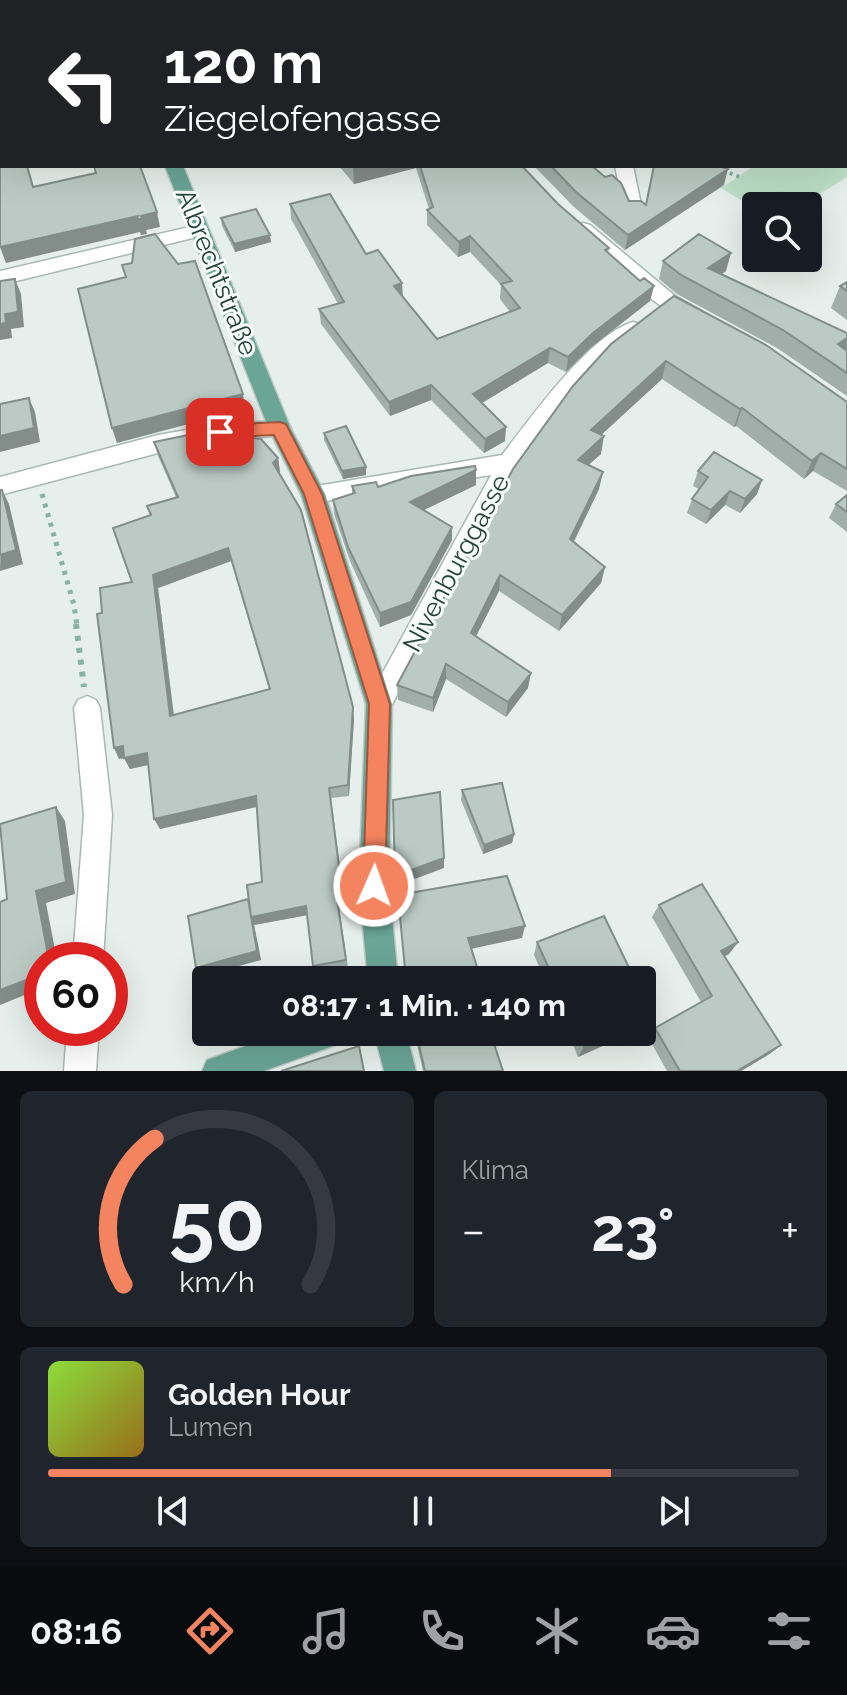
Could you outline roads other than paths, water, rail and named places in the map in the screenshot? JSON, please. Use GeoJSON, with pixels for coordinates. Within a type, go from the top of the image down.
{"type":"FeatureCollection","features":[{"type":"Feature","properties":{"kind":"main road","name":"Albrechtstraße"},"geometry":{"type":"LineString","coordinates":[[175,168],[280,429],[313,494],[379,704],[374,886],[382,966]]}},
{"type":"Feature","properties":{"kind":"main road"},"geometry":{"type":"LineString","coordinates":[[218,1071],[290,1046]]}},
{"type":"Feature","properties":{"kind":"main road"},"geometry":{"type":"LineString","coordinates":[[394,1046],[400,1071]]}},
{"type":"Feature","properties":{"kind":"street"},"geometry":{"type":"LineString","coordinates":[[624,168],[633,209]]}},
{"type":"Feature","properties":{"kind":"street"},"geometry":{"type":"LineString","coordinates":[[565,213],[668,301],[718,328]]}},
{"type":"Feature","properties":{"kind":"street"},"geometry":{"type":"LineString","coordinates":[[0,278],[198,231]]}},
{"type":"Feature","properties":{"kind":"street","name":"Nivenburggasse"},"geometry":{"type":"LineString","coordinates":[[379,704],[509,463],[560,396],[599,355],[668,301]]}},
{"type":"Feature","properties":{"kind":"street"},"geometry":{"type":"LineString","coordinates":[[0,486],[206,434],[280,429]]}},
{"type":"Feature","properties":{"kind":"street","name":"Nivenburggasse"},"geometry":{"type":"LineString","coordinates":[[313,494],[509,463]]}},
{"type":"Feature","properties":{"kind":"street"},"geometry":{"type":"LineString","coordinates":[[87,708],[98,815],[89,942]]}},
{"type":"Feature","properties":{"kind":"street"},"geometry":{"type":"LineString","coordinates":[[80,1071],[82,1046]]}}]}
